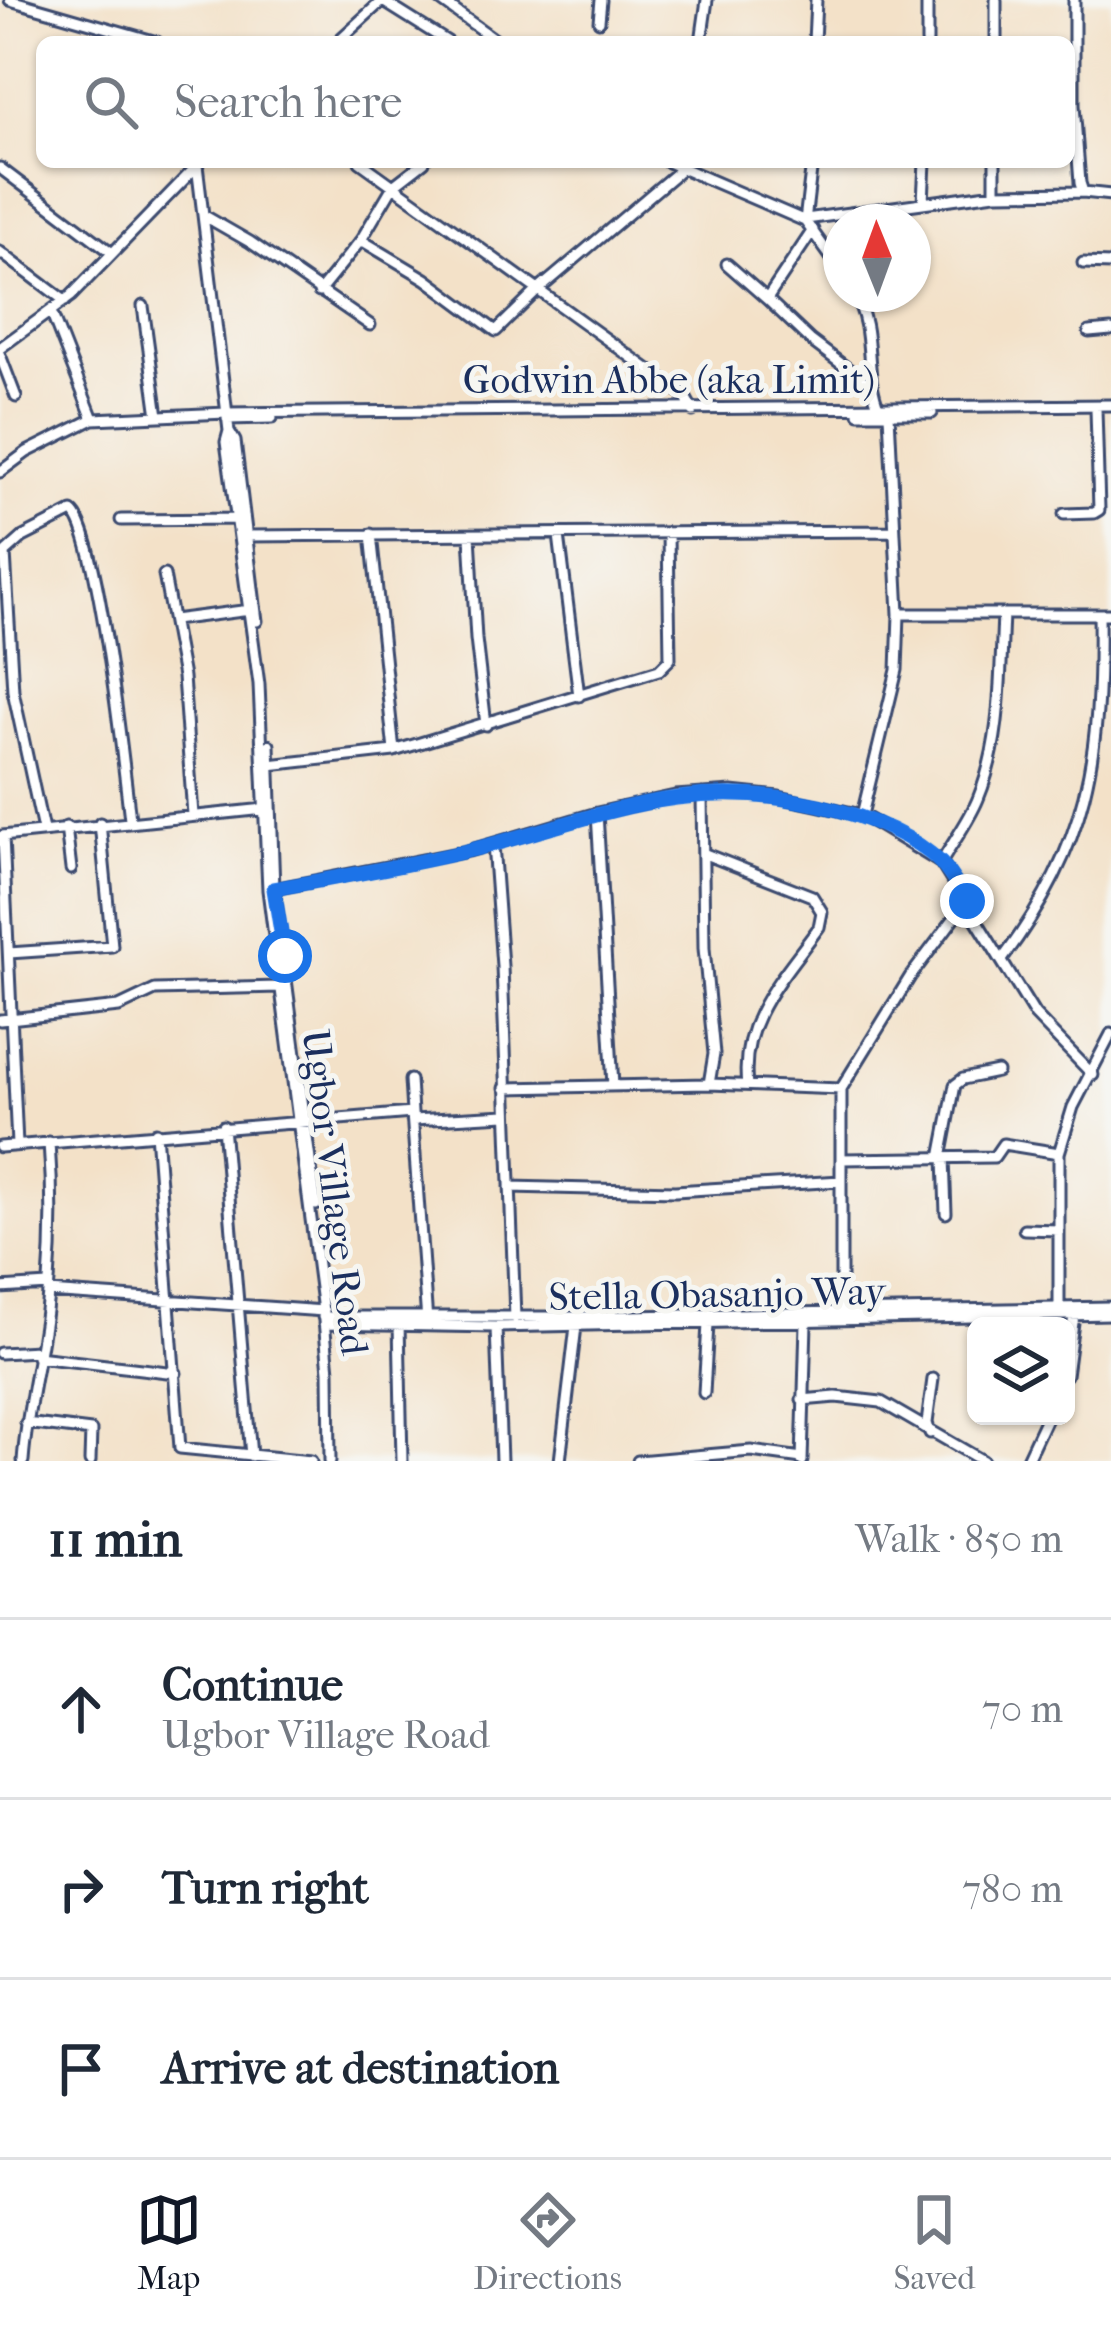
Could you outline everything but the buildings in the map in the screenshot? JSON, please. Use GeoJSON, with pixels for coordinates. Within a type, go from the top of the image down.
{"type":"FeatureCollection","features":[{"type":"Feature","properties":{"kind":"street"},"geometry":{"type":"LineString","coordinates":[[10,0],[137,36]]}},
{"type":"Feature","properties":{"kind":"street"},"geometry":{"type":"LineString","coordinates":[[343,36],[382,0],[439,36]]}},
{"type":"Feature","properties":{"kind":"street"},"geometry":{"type":"LineString","coordinates":[[440,0],[490,36]]}},
{"type":"Feature","properties":{"kind":"street"},"geometry":{"type":"LineString","coordinates":[[599,21],[602,0]]}},
{"type":"Feature","properties":{"kind":"street"},"geometry":{"type":"LineString","coordinates":[[702,36],[707,0]]}},
{"type":"Feature","properties":{"kind":"street"},"geometry":{"type":"LineString","coordinates":[[814,36],[817,0]]}},
{"type":"Feature","properties":{"kind":"street"},"geometry":{"type":"LineString","coordinates":[[927,0],[927,36]]}},
{"type":"Feature","properties":{"kind":"street"},"geometry":{"type":"LineString","coordinates":[[996,0],[996,36]]}},
{"type":"Feature","properties":{"kind":"street"},"geometry":{"type":"LineString","coordinates":[[1074,0],[1074,36]]}},
{"type":"Feature","properties":{"kind":"street"},"geometry":{"type":"LineString","coordinates":[[1075,115],[1083,192]]}},
{"type":"Feature","properties":{"kind":"street"},"geometry":{"type":"LineString","coordinates":[[0,168],[111,252]]}},
{"type":"Feature","properties":{"kind":"street"},"geometry":{"type":"LineString","coordinates":[[16,397],[0,352],[65,301],[195,168]]}},
{"type":"Feature","properties":{"kind":"street","name":"Ugbor Village Road"},"geometry":{"type":"LineString","coordinates":[[199,168],[226,442],[244,536],[267,765],[265,808],[279,987],[303,1120]]}},
{"type":"Feature","properties":{"kind":"street"},"geometry":{"type":"LineString","coordinates":[[369,168],[684,394],[692,410]]}},
{"type":"Feature","properties":{"kind":"street"},"geometry":{"type":"LineString","coordinates":[[319,292],[361,240],[393,186],[416,168]]}},
{"type":"Feature","properties":{"kind":"street"},"geometry":{"type":"LineString","coordinates":[[361,240],[426,279],[490,330],[501,329],[537,291],[679,168]]}},
{"type":"Feature","properties":{"kind":"street"},"geometry":{"type":"LineString","coordinates":[[685,168],[808,223],[823,245]]}},
{"type":"Feature","properties":{"kind":"street"},"geometry":{"type":"LineString","coordinates":[[767,299],[808,223],[812,168]]}},
{"type":"Feature","properties":{"kind":"street"},"geometry":{"type":"LineString","coordinates":[[923,201],[925,168]]}},
{"type":"Feature","properties":{"kind":"street"},"geometry":{"type":"LineString","coordinates":[[995,168],[995,193]]}},
{"type":"Feature","properties":{"kind":"street"},"geometry":{"type":"LineString","coordinates":[[808,223],[995,193],[1111,194]]}},
{"type":"Feature","properties":{"kind":"street"},"geometry":{"type":"LineString","coordinates":[[203,215],[370,325]]}},
{"type":"Feature","properties":{"kind":"street"},"geometry":{"type":"LineString","coordinates":[[0,252],[65,301]]}},
{"type":"Feature","properties":{"kind":"street"},"geometry":{"type":"LineString","coordinates":[[1083,262],[1111,263]]}},
{"type":"Feature","properties":{"kind":"street"},"geometry":{"type":"LineString","coordinates":[[728,264],[810,340],[868,384],[883,412],[899,614],[897,670],[862,815]]}},
{"type":"Feature","properties":{"kind":"street"},"geometry":{"type":"LineString","coordinates":[[143,306],[158,416]]}},
{"type":"Feature","properties":{"kind":"street"},"geometry":{"type":"LineString","coordinates":[[0,472],[27,452],[93,419],[51,312]]}},
{"type":"Feature","properties":{"kind":"street"},"geometry":{"type":"LineString","coordinates":[[865,312],[868,384]]}},
{"type":"Feature","properties":{"kind":"street"},"geometry":{"type":"LineString","coordinates":[[1089,332],[1111,330]]}},
{"type":"Feature","properties":{"kind":"street","name":"Godwin Abbe (aka Limit)"},"geometry":{"type":"LineString","coordinates":[[883,412],[1111,406]]}},
{"type":"Feature","properties":{"kind":"street","name":"Godwin Abbe (aka Limit)"},"geometry":{"type":"LineString","coordinates":[[93,419],[158,416],[227,421],[1111,406]]}},
{"type":"Feature","properties":{"kind":"street"},"geometry":{"type":"LineString","coordinates":[[1064,514],[1099,510],[1096,409]]}},
{"type":"Feature","properties":{"kind":"street","name":"Ugbor Village Road"},"geometry":{"type":"LineString","coordinates":[[227,421],[235,441],[267,765],[271,889],[326,1317],[330,1461]]}},
{"type":"Feature","properties":{"kind":"street"},"geometry":{"type":"LineString","coordinates":[[43,830],[13,691],[5,553],[23,537],[72,512],[81,519],[93,569],[130,820]]}},
{"type":"Feature","properties":{"kind":"street"},"geometry":{"type":"LineString","coordinates":[[121,520],[238,519]]}},
{"type":"Feature","properties":{"kind":"street"},"geometry":{"type":"LineString","coordinates":[[244,536],[894,531]]}},
{"type":"Feature","properties":{"kind":"street"},"geometry":{"type":"LineString","coordinates":[[267,765],[394,752],[667,664],[668,534]]}},
{"type":"Feature","properties":{"kind":"street"},"geometry":{"type":"LineString","coordinates":[[371,535],[394,752]]}},
{"type":"Feature","properties":{"kind":"street"},"geometry":{"type":"LineString","coordinates":[[470,535],[487,725]]}},
{"type":"Feature","properties":{"kind":"street"},"geometry":{"type":"LineString","coordinates":[[559,535],[579,696]]}},
{"type":"Feature","properties":{"kind":"street"},"geometry":{"type":"LineString","coordinates":[[164,575],[183,677],[193,815]]}},
{"type":"Feature","properties":{"kind":"street"},"geometry":{"type":"LineString","coordinates":[[173,620],[250,610]]}},
{"type":"Feature","properties":{"kind":"street"},"geometry":{"type":"LineString","coordinates":[[899,614],[1105,614],[1100,702],[1078,827],[1054,883],[1002,960]]}},
{"type":"Feature","properties":{"kind":"street"},"geometry":{"type":"LineString","coordinates":[[941,863],[978,799],[992,753],[1003,614]]}},
{"type":"Feature","properties":{"kind":"street"},"geometry":{"type":"LineString","coordinates":[[271,889],[493,844],[597,813],[702,794],[779,797],[862,815],[941,863],[1035,1016],[1093,1075]]}},
{"type":"Feature","properties":{"kind":"street"},"geometry":{"type":"LineString","coordinates":[[702,794],[704,948],[714,1064],[709,1084]]}},
{"type":"Feature","properties":{"kind":"street"},"geometry":{"type":"LineString","coordinates":[[17,1145],[6,1019],[9,952],[2,836],[265,808]]}},
{"type":"Feature","properties":{"kind":"street"},"geometry":{"type":"LineString","coordinates":[[597,813],[613,1086]]}},
{"type":"Feature","properties":{"kind":"street"},"geometry":{"type":"LineString","coordinates":[[9,952],[112,946],[100,823]]}},
{"type":"Feature","properties":{"kind":"street"},"geometry":{"type":"LineString","coordinates":[[66,827],[71,869]]}},
{"type":"Feature","properties":{"kind":"street"},"geometry":{"type":"LineString","coordinates":[[493,844],[515,1322]]}},
{"type":"Feature","properties":{"kind":"street"},"geometry":{"type":"LineString","coordinates":[[705,854],[812,896],[822,912],[819,927],[752,1026],[747,1085]]}},
{"type":"Feature","properties":{"kind":"street"},"geometry":{"type":"LineString","coordinates":[[410,1080],[427,1322],[841,1316],[842,1089],[910,977],[967,901]]}},
{"type":"Feature","properties":{"kind":"street"},"geometry":{"type":"LineString","coordinates":[[6,1019],[119,1007],[155,990],[279,987]]}},
{"type":"Feature","properties":{"kind":"street"},"geometry":{"type":"LineString","coordinates":[[1111,1034],[1073,1107],[1059,1153],[1059,1311],[1111,1311]]}},
{"type":"Feature","properties":{"kind":"street"},"geometry":{"type":"LineString","coordinates":[[946,1213],[943,1158],[956,1085],[963,1079],[997,1072]]}},
{"type":"Feature","properties":{"kind":"street"},"geometry":{"type":"LineString","coordinates":[[505,1088],[709,1084],[842,1089]]}},
{"type":"Feature","properties":{"kind":"street"},"geometry":{"type":"LineString","coordinates":[[0,1147],[303,1120],[506,1115]]}},
{"type":"Feature","properties":{"kind":"street"},"geometry":{"type":"LineString","coordinates":[[223,1126],[250,1458]]}},
{"type":"Feature","properties":{"kind":"street"},"geometry":{"type":"LineString","coordinates":[[156,1132],[180,1455],[311,1461]]}},
{"type":"Feature","properties":{"kind":"street"},"geometry":{"type":"LineString","coordinates":[[23,1461],[48,1288],[54,1210],[49,1142]]}},
{"type":"Feature","properties":{"kind":"street"},"geometry":{"type":"LineString","coordinates":[[841,1159],[994,1157],[1003,1144],[1059,1153]]}},
{"type":"Feature","properties":{"kind":"street"},"geometry":{"type":"LineString","coordinates":[[510,1187],[675,1191],[841,1181]]}},
{"type":"Feature","properties":{"kind":"street"},"geometry":{"type":"LineString","coordinates":[[1024,1229],[1059,1230]]}},
{"type":"Feature","properties":{"kind":"street","name":"Stella Obasanjo Way"},"geometry":{"type":"LineString","coordinates":[[0,1288],[236,1302],[326,1317],[496,1327],[515,1322],[708,1324],[806,1322],[841,1316],[1111,1311]]}},
{"type":"Feature","properties":{"kind":"street"},"geometry":{"type":"LineString","coordinates":[[399,1322],[402,1461]]}},
{"type":"Feature","properties":{"kind":"street"},"geometry":{"type":"LineString","coordinates":[[638,1461],[751,1451],[802,1460],[806,1322]]}},
{"type":"Feature","properties":{"kind":"street"},"geometry":{"type":"LineString","coordinates":[[704,1393],[708,1324]]}},
{"type":"Feature","properties":{"kind":"street"},"geometry":{"type":"LineString","coordinates":[[560,1461],[576,1326]]}},
{"type":"Feature","properties":{"kind":"street"},"geometry":{"type":"LineString","coordinates":[[496,1327],[501,1461]]}},
{"type":"Feature","properties":{"kind":"street"},"geometry":{"type":"LineString","coordinates":[[0,1353],[176,1373]]}},
{"type":"Feature","properties":{"kind":"street"},"geometry":{"type":"LineString","coordinates":[[930,1433],[933,1379]]}},
{"type":"Feature","properties":{"kind":"street"},"geometry":{"type":"LineString","coordinates":[[802,1400],[836,1397],[880,1402],[982,1461]]}},
{"type":"Feature","properties":{"kind":"street"},"geometry":{"type":"LineString","coordinates":[[26,1423],[91,1431],[90,1461]]}},
{"type":"Feature","properties":{"kind":"street"},"geometry":{"type":"LineString","coordinates":[[1026,1461],[1043,1425]]}},
{"type":"Feature","properties":{"kind":"route"},"geometry":{"type":"LineString","coordinates":[[285,956],[274,889],[387,869],[675,796],[732,792],[862,815],[941,863],[967,901]]}}]}
